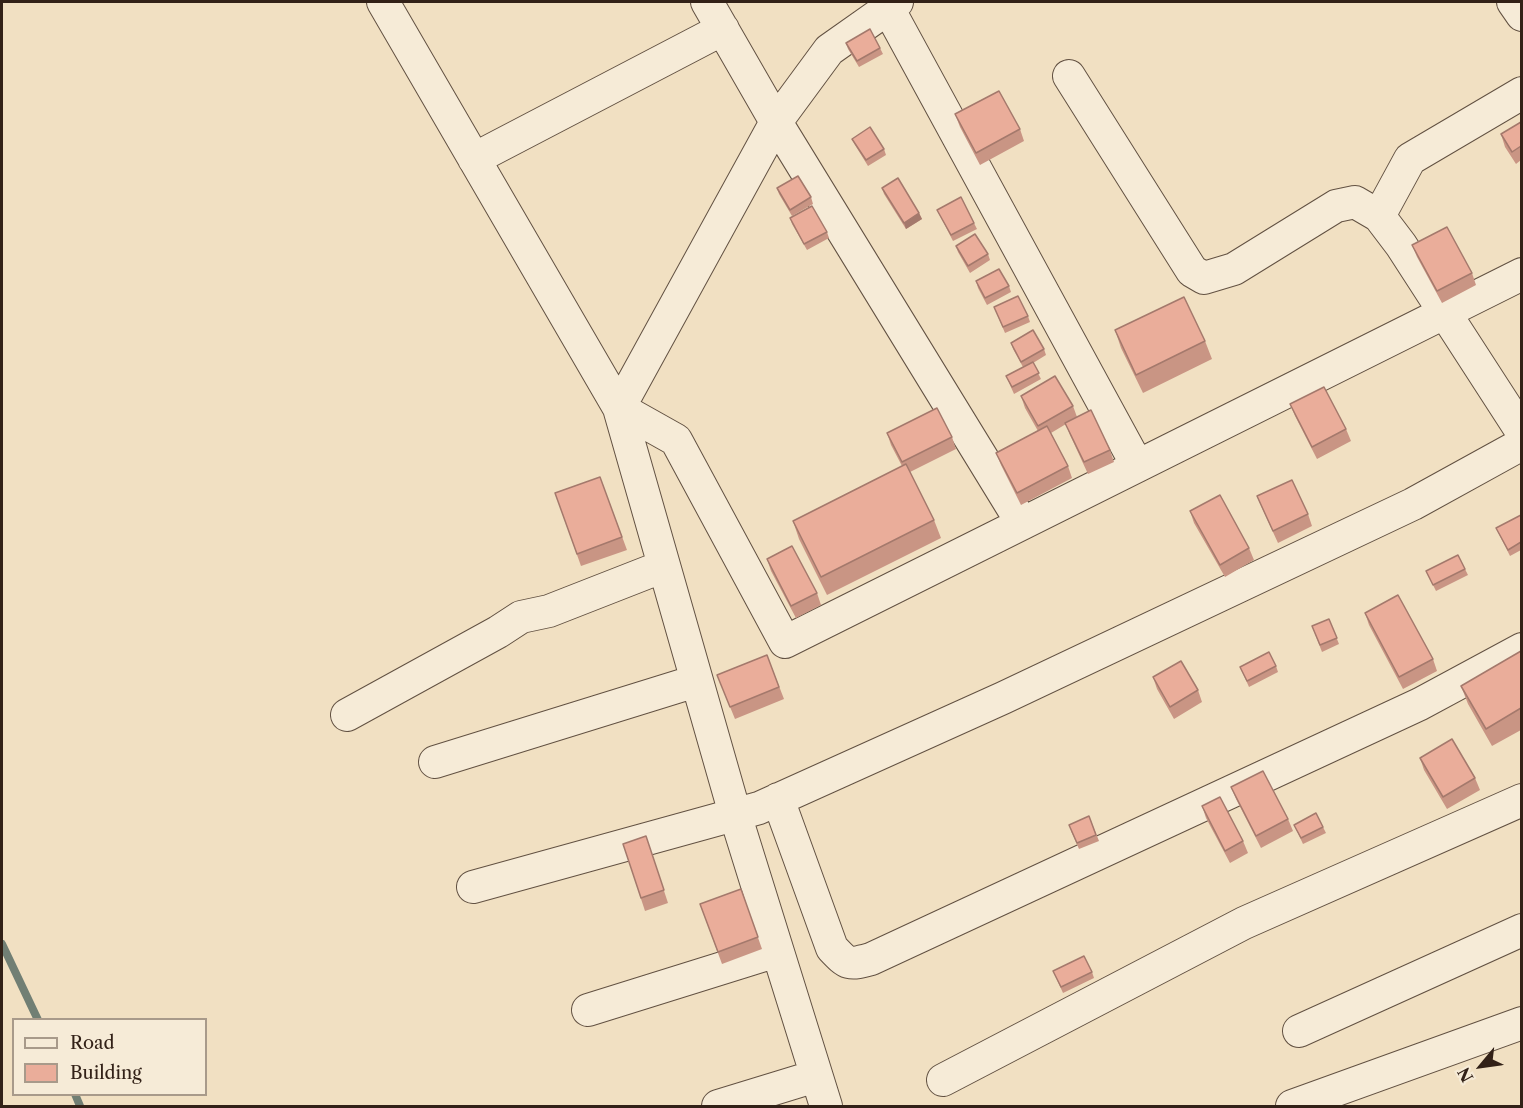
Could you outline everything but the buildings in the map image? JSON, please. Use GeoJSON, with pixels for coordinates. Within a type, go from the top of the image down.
{"type":"FeatureCollection","features":[{"type":"Feature","properties":{"kind":"street"},"geometry":{"type":"LineString","coordinates":[[383,2],[619,408],[735,814],[826,1107]]}},
{"type":"Feature","properties":{"kind":"street"},"geometry":{"type":"LineString","coordinates":[[707,2],[776,122],[1022,523]]}},
{"type":"Feature","properties":{"kind":"street"},"geometry":{"type":"LineString","coordinates":[[1513,2],[1521,15]]}},
{"type":"Feature","properties":{"kind":"street"},"geometry":{"type":"LineString","coordinates":[[619,408],[776,122],[829,50],[892,5],[1137,465]]}},
{"type":"Feature","properties":{"kind":"street"},"geometry":{"type":"LineString","coordinates":[[474,159],[723,29]]}},
{"type":"Feature","properties":{"kind":"street"},"geometry":{"type":"LineString","coordinates":[[1069,76],[1192,271],[1204,278],[1234,269],[1336,206],[1355,202],[1378,216],[1401,245],[1521,432]]}},
{"type":"Feature","properties":{"kind":"street"},"geometry":{"type":"LineString","coordinates":[[1378,216],[1410,159],[1521,93]]}},
{"type":"Feature","properties":{"kind":"street"},"geometry":{"type":"LineString","coordinates":[[619,408],[676,440],[785,642],[1521,274]]}},
{"type":"Feature","properties":{"kind":"street"},"geometry":{"type":"LineString","coordinates":[[473,887],[759,808],[1003,698],[1413,504],[1521,444]]}},
{"type":"Feature","properties":{"kind":"street"},"geometry":{"type":"LineString","coordinates":[[347,715],[479,643],[521,617],[549,611],[664,566]]}},
{"type":"Feature","properties":{"kind":"street"},"geometry":{"type":"LineString","coordinates":[[778,799],[832,948],[843,961],[852,964],[871,959],[1420,704],[1521,649]]}},
{"type":"Feature","properties":{"kind":"street"},"geometry":{"type":"LineString","coordinates":[[435,762],[696,681]]}},
{"type":"Feature","properties":{"kind":"street"},"geometry":{"type":"LineString","coordinates":[[943,1080],[1244,923],[1521,800]]}},
{"type":"Feature","properties":{"kind":"street"},"geometry":{"type":"LineString","coordinates":[[1299,1031],[1521,930]]}},
{"type":"Feature","properties":{"kind":"street"},"geometry":{"type":"LineString","coordinates":[[588,1010],[777,951]]}},
{"type":"Feature","properties":{"kind":"street"},"geometry":{"type":"LineString","coordinates":[[1292,1107],[1521,1023]]}},
{"type":"Feature","properties":{"kind":"street"},"geometry":{"type":"LineString","coordinates":[[718,1107],[816,1076]]}},
{"type":"Feature","properties":{"kind":"waterway"},"geometry":{"type":"LineString","coordinates":[[2,944],[37,1018]]}},
{"type":"Feature","properties":{"kind":"waterway"},"geometry":{"type":"LineString","coordinates":[[76,1096],[80,1106]]}}]}
